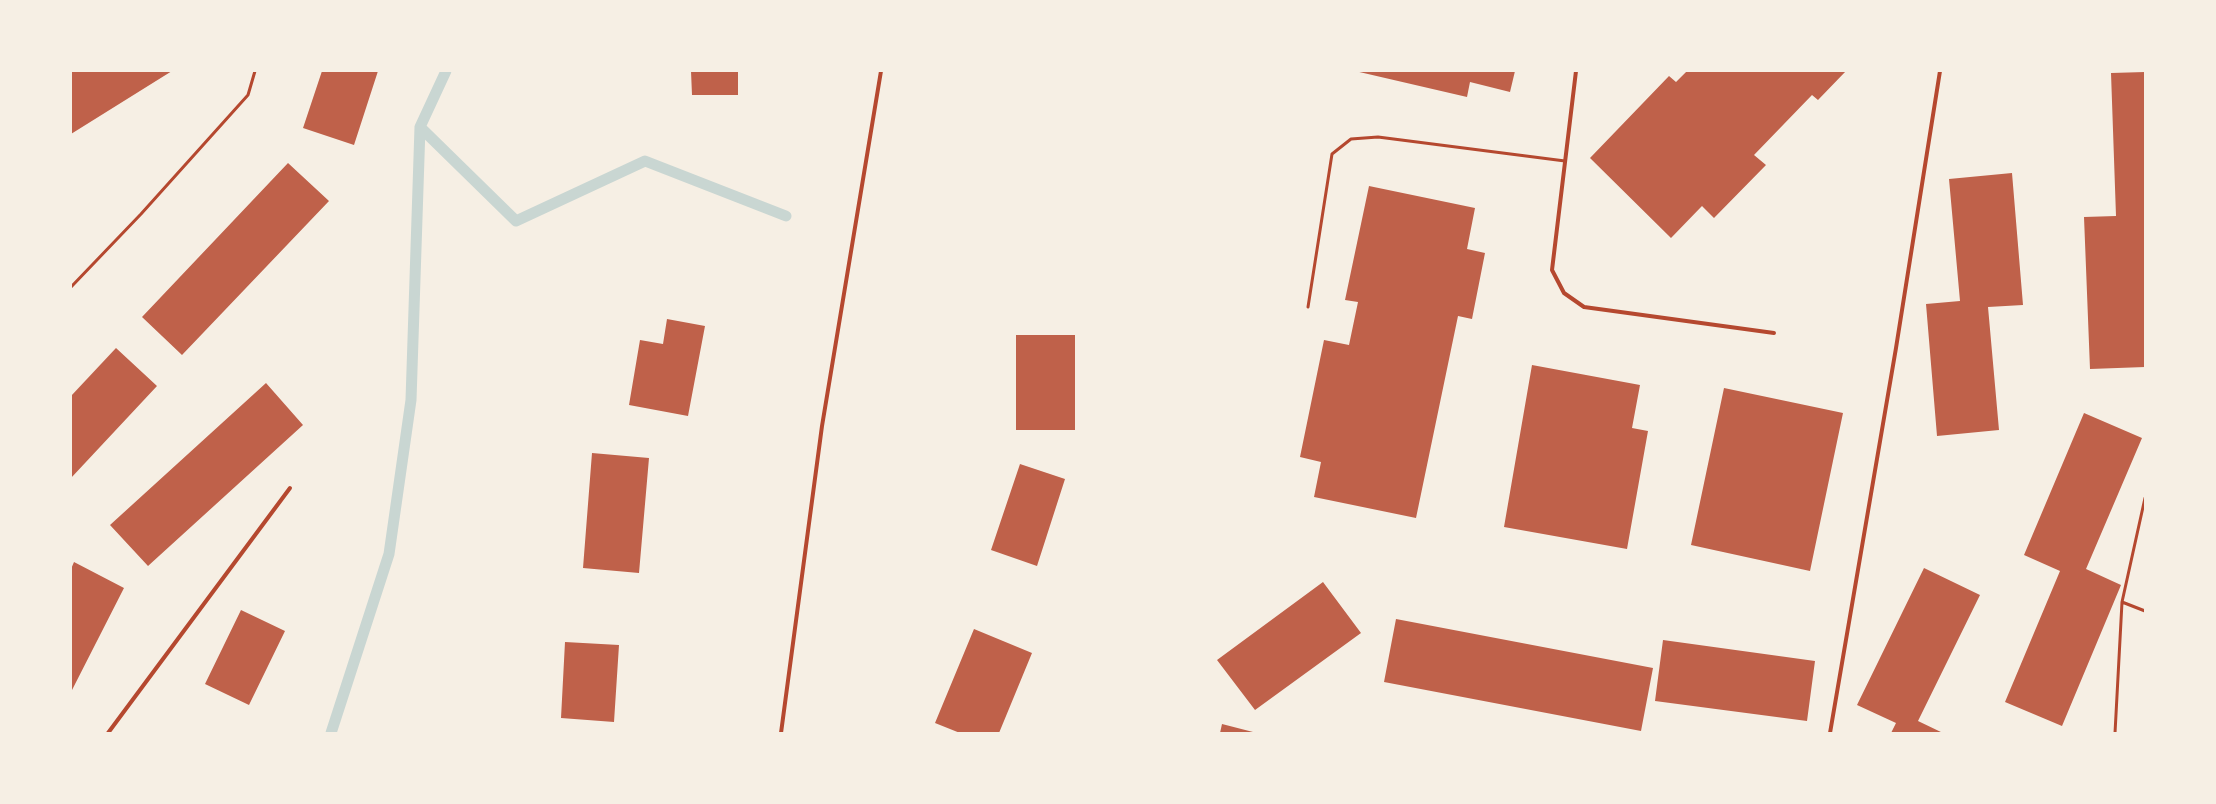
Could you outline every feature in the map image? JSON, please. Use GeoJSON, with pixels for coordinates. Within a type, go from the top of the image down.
{"type":"FeatureCollection","features":[{"type":"Feature","properties":{"kind":"street"},"geometry":{"type":"LineString","coordinates":[[781,733],[822,426],[881,71]]}},
{"type":"Feature","properties":{"kind":"street"},"geometry":{"type":"LineString","coordinates":[[1576,71],[1552,270],[1564,293],[1584,307],[1774,333]]}},
{"type":"Feature","properties":{"kind":"street"},"geometry":{"type":"LineString","coordinates":[[1830,733],[1895,356],[1940,71]]}},
{"type":"Feature","properties":{"kind":"street"},"geometry":{"type":"LineString","coordinates":[[108,733],[290,488]]}},
{"type":"Feature","properties":{"kind":"lane"},"geometry":{"type":"LineString","coordinates":[[71,287],[141,214],[248,95],[255,71]]}},
{"type":"Feature","properties":{"kind":"lane"},"geometry":{"type":"LineString","coordinates":[[1308,307],[1332,154],[1351,139],[1378,137],[1565,161]]}},
{"type":"Feature","properties":{"kind":"lane"},"geometry":{"type":"LineString","coordinates":[[2115,733],[2122,602],[2145,498]]}},
{"type":"Feature","properties":{"kind":"lane"},"geometry":{"type":"LineString","coordinates":[[2122,602],[2145,611]]}},
{"type":"Feature","properties":{"kind":"building"},"geometry":{"type":"Polygon","coordinates":[[[71,71],[172,71],[71,134],[71,71]]]}},
{"type":"Feature","properties":{"kind":"building"},"geometry":{"type":"Polygon","coordinates":[[[322,71],[378,71],[354,145],[303,128],[322,71]]]}},
{"type":"Feature","properties":{"kind":"building"},"geometry":{"type":"Polygon","coordinates":[[[691,71],[738,71],[738,95],[692,95],[691,71]]]}},
{"type":"Feature","properties":{"kind":"building"},"geometry":{"type":"Polygon","coordinates":[[[1355,71],[1515,71],[1510,92],[1470,82],[1467,97],[1355,71]]]}},
{"type":"Feature","properties":{"kind":"building"},"geometry":{"type":"Polygon","coordinates":[[[1687,71],[1846,71],[1818,100],[1812,95],[1754,155],[1766,165],[1714,218],[1702,206],[1671,238],[1590,158],[1669,76],[1676,82],[1687,71]]]}},
{"type":"Feature","properties":{"kind":"building"},"geometry":{"type":"Polygon","coordinates":[[[2145,72],[2145,367],[2090,369],[2084,217],[2116,216],[2111,73],[2145,72]]]}},
{"type":"Feature","properties":{"kind":"building"},"geometry":{"type":"Polygon","coordinates":[[[288,163],[329,201],[182,355],[142,317],[288,163]]]}},
{"type":"Feature","properties":{"kind":"building"},"geometry":{"type":"Polygon","coordinates":[[[2012,173],[2023,305],[1988,307],[1999,430],[1937,436],[1926,304],[1960,301],[1949,179],[2012,173]]]}},
{"type":"Feature","properties":{"kind":"building"},"geometry":{"type":"Polygon","coordinates":[[[1369,186],[1475,208],[1467,249],[1485,253],[1472,319],[1458,316],[1416,518],[1314,497],[1321,462],[1300,457],[1324,340],[1349,345],[1358,302],[1345,300],[1369,186]]]}},
{"type":"Feature","properties":{"kind":"building"},"geometry":{"type":"Polygon","coordinates":[[[667,319],[705,326],[688,416],[629,405],[640,340],[663,344],[667,319]]]}},
{"type":"Feature","properties":{"kind":"building"},"geometry":{"type":"Polygon","coordinates":[[[1016,335],[1075,335],[1075,430],[1016,430],[1016,335]]]}},
{"type":"Feature","properties":{"kind":"building"},"geometry":{"type":"Polygon","coordinates":[[[116,348],[157,386],[71,478],[71,396],[116,348]]]}},
{"type":"Feature","properties":{"kind":"building"},"geometry":{"type":"Polygon","coordinates":[[[1532,365],[1640,385],[1632,428],[1648,431],[1627,549],[1504,527],[1532,365]]]}},
{"type":"Feature","properties":{"kind":"building"},"geometry":{"type":"Polygon","coordinates":[[[266,383],[303,425],[148,566],[110,525],[266,383]]]}},
{"type":"Feature","properties":{"kind":"building"},"geometry":{"type":"Polygon","coordinates":[[[1724,388],[1843,413],[1810,571],[1691,545],[1724,388]]]}},
{"type":"Feature","properties":{"kind":"building"},"geometry":{"type":"Polygon","coordinates":[[[2084,413],[2142,438],[2086,569],[2121,585],[2062,726],[2005,702],[2060,571],[2024,555],[2084,413]]]}},
{"type":"Feature","properties":{"kind":"building"},"geometry":{"type":"Polygon","coordinates":[[[592,453],[649,458],[639,573],[583,568],[592,453]]]}},
{"type":"Feature","properties":{"kind":"building"},"geometry":{"type":"Polygon","coordinates":[[[1020,464],[1065,479],[1037,566],[991,550],[1020,464]]]}},
{"type":"Feature","properties":{"kind":"building"},"geometry":{"type":"Polygon","coordinates":[[[74,562],[124,588],[71,692],[71,569],[74,562]]]}},
{"type":"Feature","properties":{"kind":"building"},"geometry":{"type":"Polygon","coordinates":[[[1924,568],[1980,595],[1918,721],[1943,733],[1891,733],[1896,723],[1857,705],[1924,568]]]}},
{"type":"Feature","properties":{"kind":"building"},"geometry":{"type":"Polygon","coordinates":[[[1323,582],[1361,633],[1255,710],[1217,660],[1323,582]]]}},
{"type":"Feature","properties":{"kind":"building"},"geometry":{"type":"Polygon","coordinates":[[[241,610],[285,631],[249,705],[205,684],[241,610]]]}},
{"type":"Feature","properties":{"kind":"building"},"geometry":{"type":"Polygon","coordinates":[[[1396,619],[1653,668],[1641,731],[1384,682],[1396,619]]]}},
{"type":"Feature","properties":{"kind":"building"},"geometry":{"type":"Polygon","coordinates":[[[974,629],[1032,653],[999,733],[960,733],[935,723],[974,629]]]}},
{"type":"Feature","properties":{"kind":"building"},"geometry":{"type":"Polygon","coordinates":[[[1663,640],[1815,661],[1807,721],[1655,701],[1663,640]]]}},
{"type":"Feature","properties":{"kind":"building"},"geometry":{"type":"Polygon","coordinates":[[[565,642],[619,645],[614,722],[561,718],[565,642]]]}},
{"type":"Feature","properties":{"kind":"building"},"geometry":{"type":"Polygon","coordinates":[[[1222,724],[1253,732],[1253,733],[1220,733],[1222,724]]]}},
{"type":"Feature","properties":{"kind":"waterway"},"geometry":{"type":"LineString","coordinates":[[446,71],[420,127],[516,221],[645,161],[786,216]]}},
{"type":"Feature","properties":{"kind":"waterway"},"geometry":{"type":"LineString","coordinates":[[331,733],[389,554],[411,400],[420,127]]}}]}
